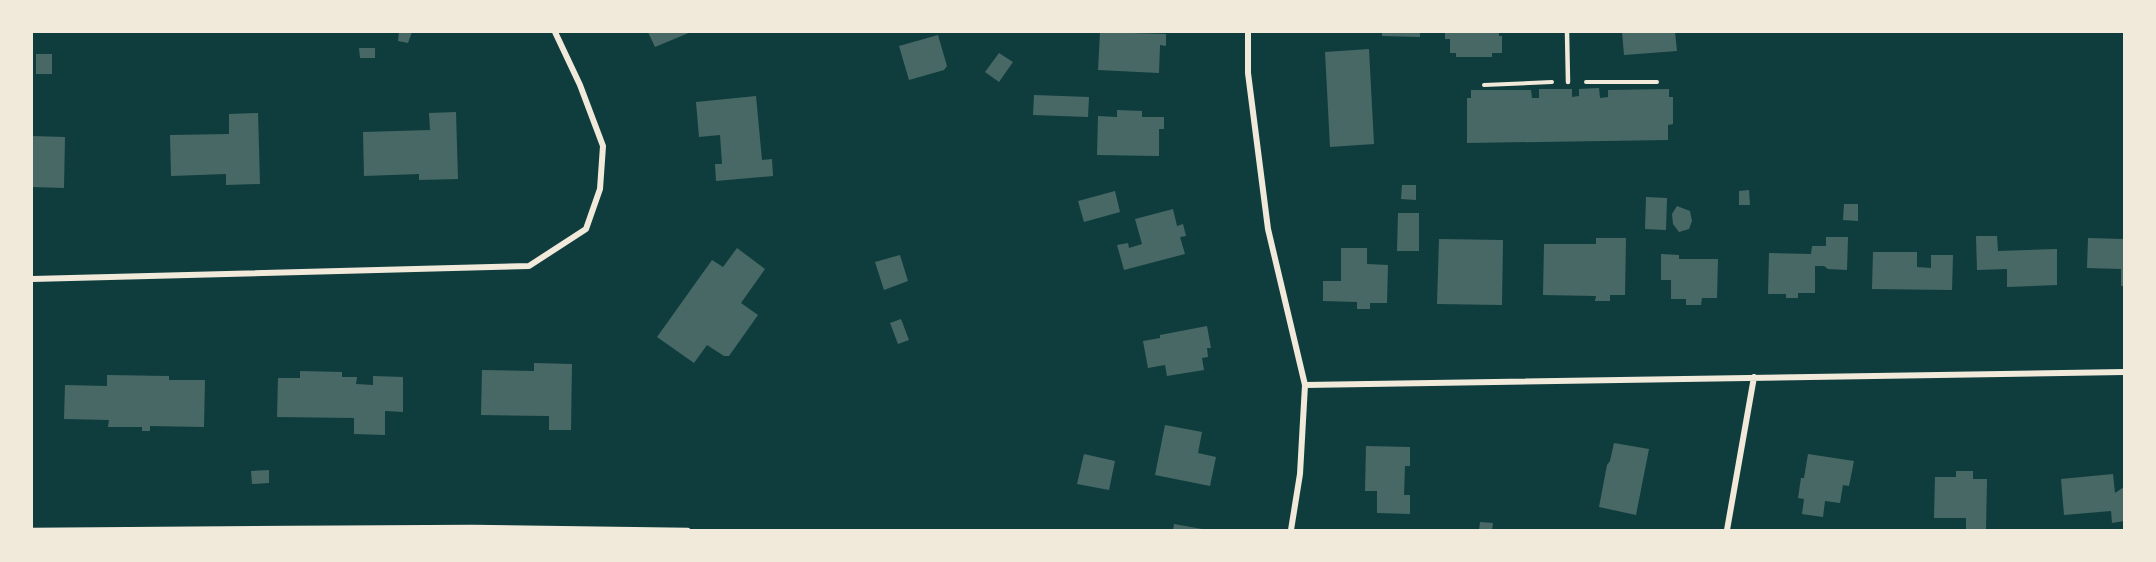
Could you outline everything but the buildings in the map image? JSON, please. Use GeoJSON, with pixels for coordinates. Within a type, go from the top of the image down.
{"type":"FeatureCollection","features":[{"type":"Feature","properties":{"kind":"street"},"geometry":{"type":"LineString","coordinates":[[32,279],[529,266],[586,229],[600,189],[603,146],[580,85],[555,32]]}},
{"type":"Feature","properties":{"kind":"street"},"geometry":{"type":"LineString","coordinates":[[1248,32],[1248,73],[1268,229],[1305,385],[1300,474],[1291,531]]}},
{"type":"Feature","properties":{"kind":"street"},"geometry":{"type":"LineString","coordinates":[[1305,385],[2124,372]]}},
{"type":"Feature","properties":{"kind":"street"},"geometry":{"type":"LineString","coordinates":[[1727,531],[1754,377]]}},
{"type":"Feature","properties":{"kind":"lane"},"geometry":{"type":"LineString","coordinates":[[1567,32],[1568,82]]}},
{"type":"Feature","properties":{"kind":"lane"},"geometry":{"type":"LineString","coordinates":[[32,530],[473,527],[688,531]]}}]}
